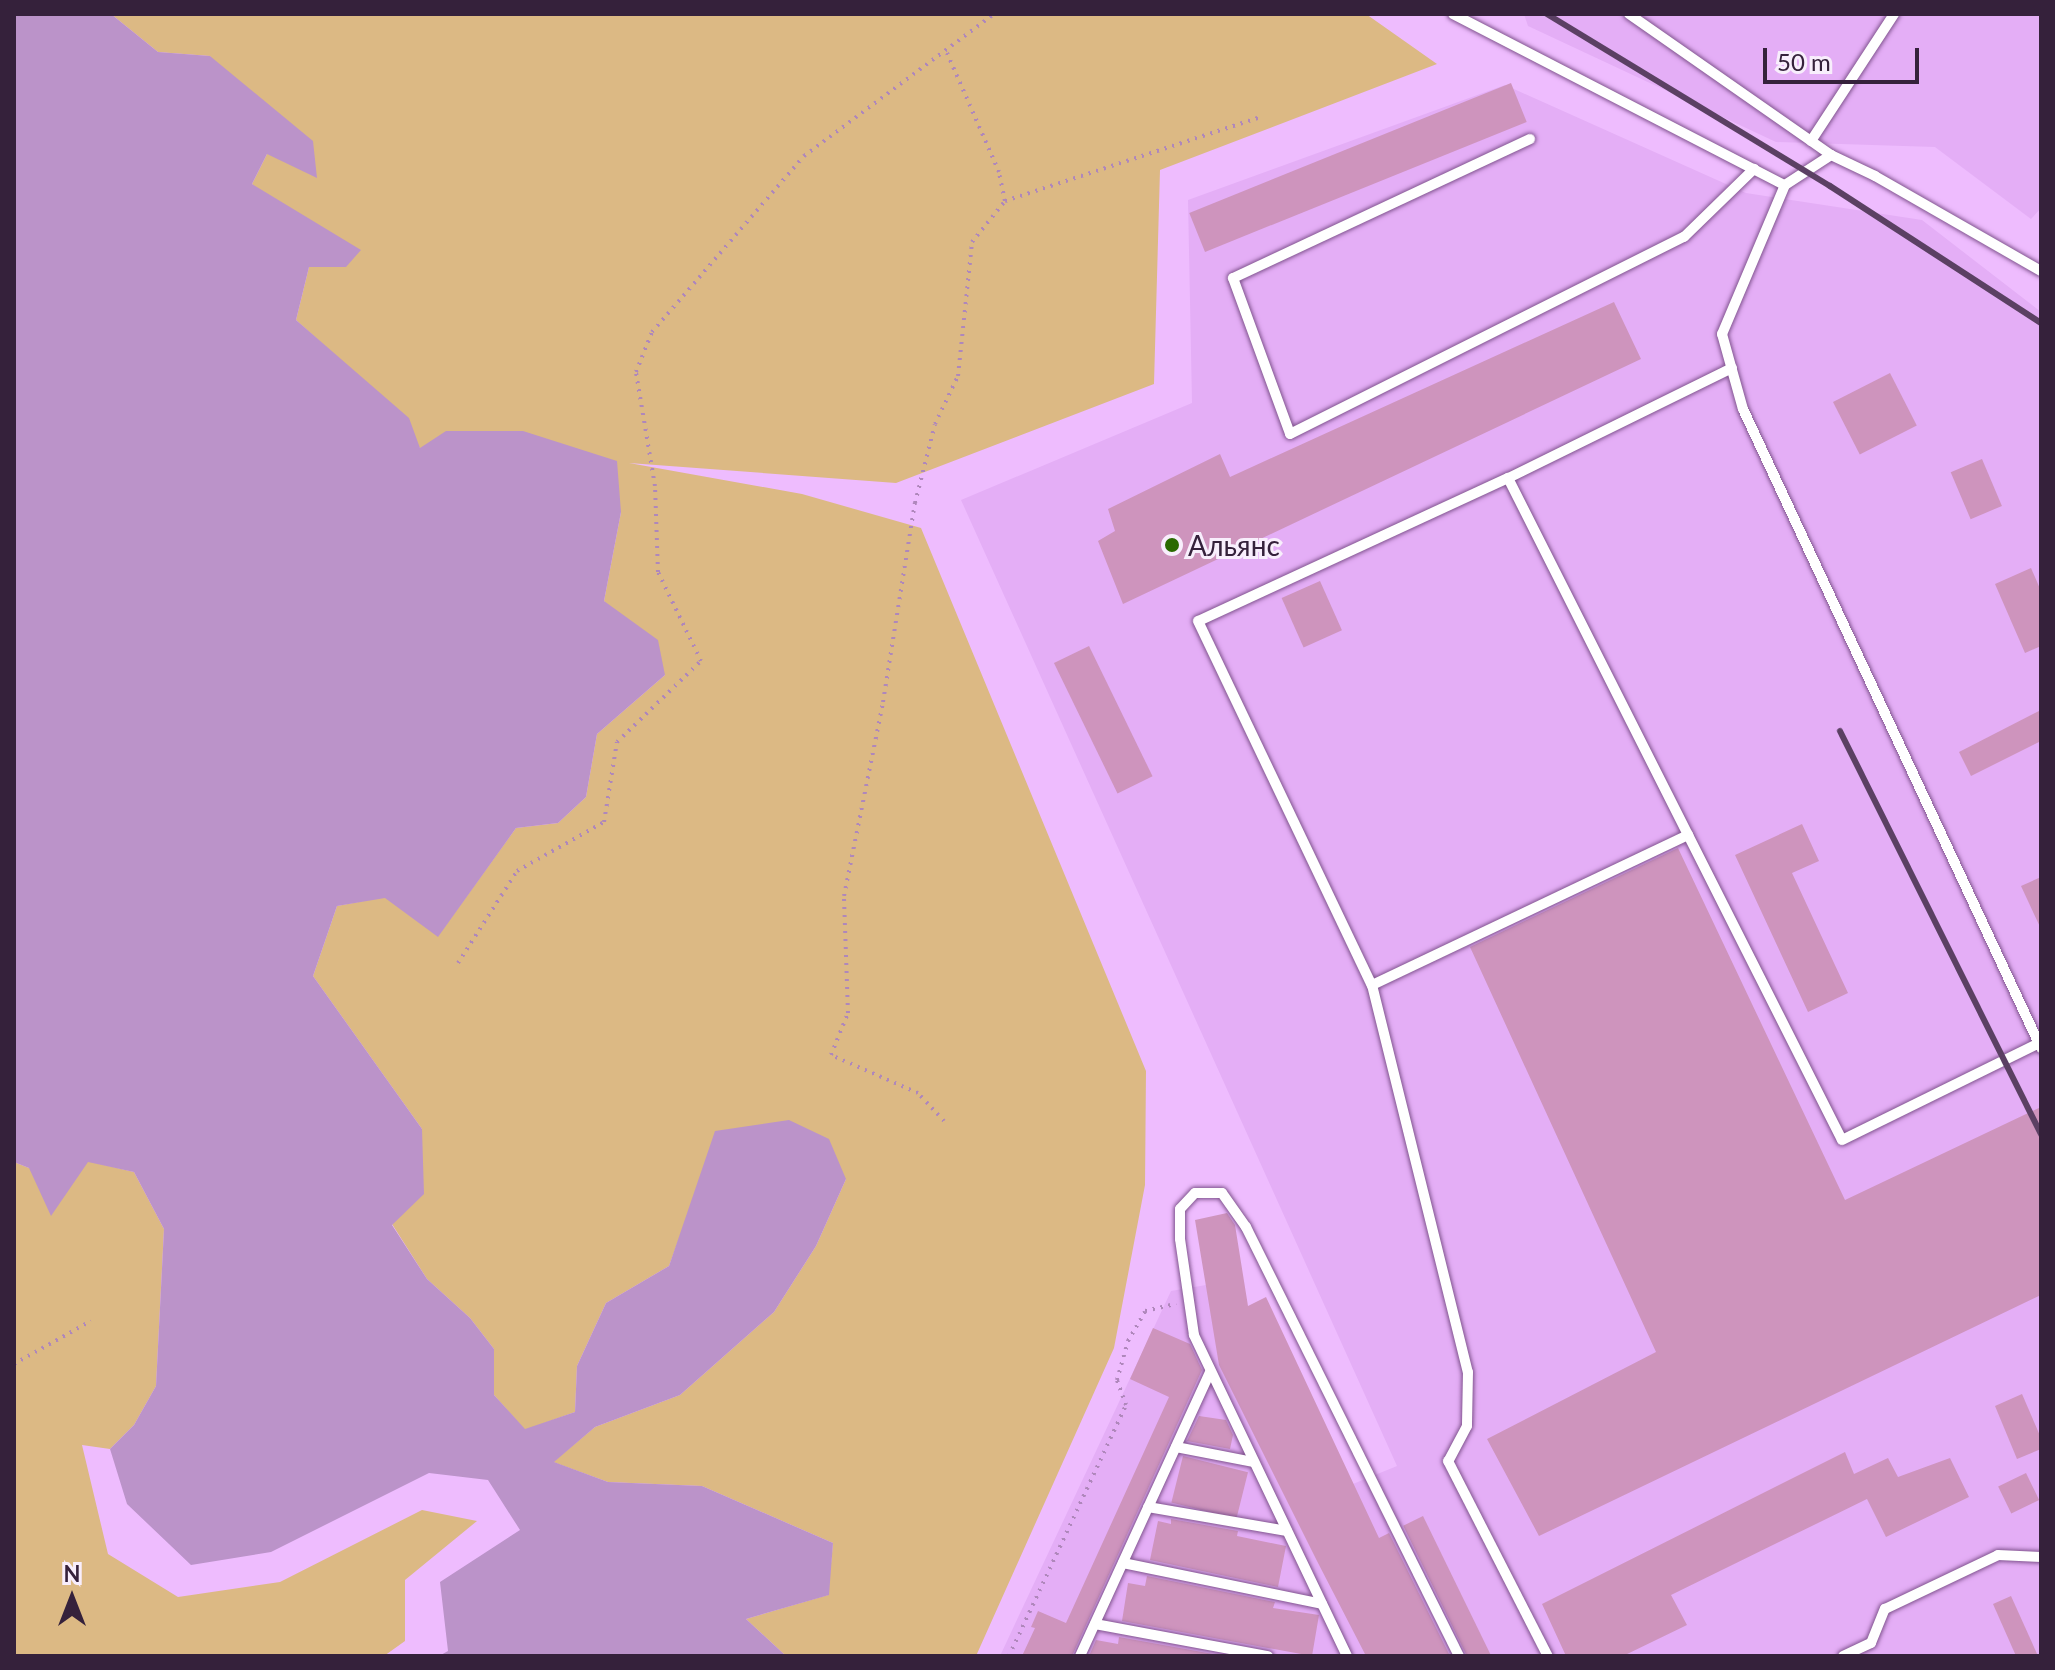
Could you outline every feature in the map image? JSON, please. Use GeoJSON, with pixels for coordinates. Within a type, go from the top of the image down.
{"type":"FeatureCollection","features":[{"type":"Feature","properties":{"kind":"lane"},"geometry":{"type":"LineString","coordinates":[[1453,14],[1785,185]]}},
{"type":"Feature","properties":{"kind":"lane"},"geometry":{"type":"LineString","coordinates":[[1629,14],[1831,155],[1875,176],[2041,271]]}},
{"type":"Feature","properties":{"kind":"lane"},"geometry":{"type":"LineString","coordinates":[[1811,141],[1894,14]]}},
{"type":"Feature","properties":{"kind":"lane"},"geometry":{"type":"LineString","coordinates":[[1530,139],[1233,278],[1290,434],[1684,237],[1754,169]]}},
{"type":"Feature","properties":{"kind":"lane"},"geometry":{"type":"LineString","coordinates":[[1508,478],[1842,1140],[2040,1045],[1743,409],[1722,334],[1785,185],[1831,155]]}},
{"type":"Feature","properties":{"kind":"lane"},"geometry":{"type":"LineString","coordinates":[[1548,1656],[1448,1461],[1467,1426],[1468,1372],[1372,985],[1198,621],[1508,478],[1732,368]]}},
{"type":"Feature","properties":{"kind":"lane"},"geometry":{"type":"LineString","coordinates":[[1372,985],[1688,835]]}},
{"type":"Feature","properties":{"kind":"lane"},"geometry":{"type":"LineString","coordinates":[[1347,1656],[1194,1335],[1180,1239],[1180,1209],[1195,1193],[1222,1193],[1246,1227],[1459,1656]]}},
{"type":"Feature","properties":{"kind":"lane"},"geometry":{"type":"LineString","coordinates":[[1080,1656],[1210,1372]]}},
{"type":"Feature","properties":{"kind":"lane"},"geometry":{"type":"LineString","coordinates":[[1176,1447],[1253,1462]]}},
{"type":"Feature","properties":{"kind":"lane"},"geometry":{"type":"LineString","coordinates":[[1148,1507],[1287,1531]]}},
{"type":"Feature","properties":{"kind":"lane"},"geometry":{"type":"LineString","coordinates":[[1843,1656],[1871,1643],[1885,1609],[1998,1555],[2041,1557]]}},
{"type":"Feature","properties":{"kind":"lane"},"geometry":{"type":"LineString","coordinates":[[1123,1563],[1322,1604]]}},
{"type":"Feature","properties":{"kind":"lane"},"geometry":{"type":"LineString","coordinates":[[1095,1624],[1268,1656]]}},
{"type":"Feature","properties":{"kind":"path"},"geometry":{"type":"LineString","coordinates":[[458,963],[517,871],[604,822],[617,742],[701,661],[658,572],[655,486],[636,372],[652,332],[804,156],[994,14]]}},
{"type":"Feature","properties":{"kind":"path"},"geometry":{"type":"LineString","coordinates":[[947,52],[999,172],[1005,201]]}},
{"type":"Feature","properties":{"kind":"path"},"geometry":{"type":"LineString","coordinates":[[944,1121],[918,1093],[831,1055],[848,1013],[844,896],[883,702],[915,503],[935,424],[958,376],[972,242],[1005,201],[1261,117]]}},
{"type":"Feature","properties":{"kind":"path"},"geometry":{"type":"LineString","coordinates":[[1009,1656],[1126,1405],[1117,1380],[1128,1341],[1145,1311],[1189,1301]]}},
{"type":"Feature","properties":{"kind":"path"},"geometry":{"type":"LineString","coordinates":[[14,1364],[91,1321]]}},
{"type":"Feature","properties":{"kind":"shaded area"},"geometry":{"type":"Polygon","coordinates":[[[14,14],[111,14],[158,52],[210,56],[313,141],[317,178],[267,154],[252,184],[361,250],[346,267],[309,267],[296,320],[409,418],[420,448],[446,431],[523,431],[617,461],[621,512],[604,601],[658,640],[665,675],[597,734],[586,797],[558,823],[516,828],[438,937],[385,898],[337,906],[313,976],[422,1129],[424,1194],[392,1225],[427,1279],[470,1318],[494,1349],[494,1395],[525,1429],[575,1412],[577,1366],[606,1303],[669,1266],[715,1131],[789,1120],[829,1139],[846,1179],[816,1246],[774,1312],[680,1395],[595,1427],[554,1462],[608,1482],[702,1486],[833,1543],[829,1595],[746,1619],[786,1656],[439,1656],[448,1651],[440,1582],[520,1530],[488,1480],[429,1473],[271,1552],[191,1565],[127,1504],[110,1449],[134,1425],[156,1386],[164,1229],[134,1172],[88,1162],[51,1216],[29,1168],[14,1162],[14,14]]]}},
{"type":"Feature","properties":{"kind":"shaded area"},"geometry":{"type":"Polygon","coordinates":[[[111,14],[1366,14],[1437,64],[1160,170],[1154,384],[896,483],[629,463],[802,494],[921,528],[1146,1071],[1145,1185],[1114,1348],[976,1656],[786,1656],[746,1619],[828,1595],[833,1543],[702,1486],[608,1482],[553,1462],[595,1427],[680,1395],[774,1312],[816,1246],[846,1179],[693,1200],[669,1266],[606,1303],[577,1366],[575,1412],[525,1430],[494,1395],[494,1349],[470,1318],[427,1279],[392,1224],[422,1129],[313,976],[337,906],[385,897],[438,936],[516,828],[558,823],[586,797],[597,734],[665,675],[604,601],[621,512],[420,448],[335,355],[296,320],[309,267],[346,267],[252,184],[267,154],[210,56],[158,52],[111,14]]]}},
{"type":"Feature","properties":{"kind":"shaded area"},"geometry":{"type":"Polygon","coordinates":[[[1524,14],[2041,14],[2041,208],[2031,219],[1935,147],[1776,142],[1528,26],[1524,14]]]}},
{"type":"Feature","properties":{"kind":"shaded area"},"geometry":{"type":"Polygon","coordinates":[[[1505,85],[1746,193],[1922,220],[2041,312],[2041,1656],[1000,1656],[1171,1291],[1212,1284],[1331,1493],[1397,1466],[961,500],[1192,403],[1188,200],[1505,85]]]}},
{"type":"Feature","properties":{"kind":"shaded area"},"geometry":{"type":"Polygon","coordinates":[[[88,1161],[134,1172],[164,1229],[156,1386],[134,1425],[110,1449],[82,1445],[108,1554],[178,1597],[280,1582],[422,1510],[477,1521],[405,1580],[405,1641],[384,1656],[14,1656],[14,1162],[29,1168],[88,1161]]]}},
{"type":"Feature","properties":{"kind":"building"},"geometry":{"type":"Polygon","coordinates":[[[1511,83],[1527,122],[1205,252],[1189,213],[1511,83]]]}},
{"type":"Feature","properties":{"kind":"building"},"geometry":{"type":"Polygon","coordinates":[[[1614,302],[1641,359],[1123,604],[1098,541],[1115,531],[1108,509],[1220,454],[1230,477],[1614,302]]]}},
{"type":"Feature","properties":{"kind":"building"},"geometry":{"type":"Polygon","coordinates":[[[1890,373],[1917,426],[1860,455],[1833,402],[1890,373]]]}},
{"type":"Feature","properties":{"kind":"building"},"geometry":{"type":"Polygon","coordinates":[[[1982,459],[2002,506],[1971,519],[1951,472],[1982,459]]]}},
{"type":"Feature","properties":{"kind":"building"},"geometry":{"type":"Polygon","coordinates":[[[2031,568],[2041,591],[2041,646],[2025,653],[1995,584],[2031,568]]]}},
{"type":"Feature","properties":{"kind":"building"},"geometry":{"type":"Polygon","coordinates":[[[1320,581],[1342,630],[1304,647],[1282,598],[1320,581]]]}},
{"type":"Feature","properties":{"kind":"building"},"geometry":{"type":"Polygon","coordinates":[[[1089,646],[1153,776],[1118,793],[1054,663],[1089,646]]]}},
{"type":"Feature","properties":{"kind":"building"},"geometry":{"type":"Polygon","coordinates":[[[2041,710],[2041,741],[1971,776],[1959,752],[2041,710]]]}},
{"type":"Feature","properties":{"kind":"building"},"geometry":{"type":"Polygon","coordinates":[[[1802,824],[1819,861],[1792,873],[1848,993],[1808,1012],[1735,855],[1802,824]]]}},
{"type":"Feature","properties":{"kind":"building"},"geometry":{"type":"Polygon","coordinates":[[[1678,848],[1845,1200],[2041,1107],[2041,1295],[1539,1536],[1487,1439],[1656,1352],[1470,947],[1678,848]]]}},
{"type":"Feature","properties":{"kind":"building"},"geometry":{"type":"Polygon","coordinates":[[[2041,877],[2041,929],[2021,886],[2041,877]]]}},
{"type":"Feature","properties":{"kind":"building"},"geometry":{"type":"Polygon","coordinates":[[[1227,1213],[1235,1225],[1248,1306],[1266,1297],[1379,1538],[1389,1533],[1450,1656],[1366,1656],[1317,1561],[1219,1365],[1195,1220],[1227,1213]]]}},
{"type":"Feature","properties":{"kind":"building"},"geometry":{"type":"Polygon","coordinates":[[[1153,1328],[1190,1344],[1202,1370],[1072,1656],[1022,1656],[1035,1628],[1031,1627],[1038,1611],[1066,1623],[1169,1397],[1130,1379],[1153,1328]]]}},
{"type":"Feature","properties":{"kind":"building"},"geometry":{"type":"Polygon","coordinates":[[[2022,1394],[2041,1438],[2041,1449],[2017,1459],[1995,1406],[2022,1394]]]}},
{"type":"Feature","properties":{"kind":"building"},"geometry":{"type":"Polygon","coordinates":[[[1199,1416],[1226,1420],[1233,1435],[1230,1449],[1187,1441],[1199,1416]]]}},
{"type":"Feature","properties":{"kind":"building"},"geometry":{"type":"Polygon","coordinates":[[[1845,1452],[1854,1474],[1888,1458],[1898,1477],[1950,1458],[1969,1497],[1886,1537],[1867,1499],[1671,1595],[1687,1625],[1623,1656],[1566,1656],[1542,1604],[1845,1452]]]}},
{"type":"Feature","properties":{"kind":"building"},"geometry":{"type":"Polygon","coordinates":[[[1183,1456],[1248,1472],[1236,1519],[1171,1503],[1183,1456]]]}},
{"type":"Feature","properties":{"kind":"building"},"geometry":{"type":"Polygon","coordinates":[[[2026,1473],[2039,1500],[2011,1514],[1998,1487],[2026,1473]]]}},
{"type":"Feature","properties":{"kind":"building"},"geometry":{"type":"Polygon","coordinates":[[[1423,1516],[1491,1656],[1467,1656],[1403,1526],[1423,1516]]]}},
{"type":"Feature","properties":{"kind":"building"},"geometry":{"type":"Polygon","coordinates":[[[1171,1519],[1238,1531],[1237,1536],[1286,1546],[1278,1587],[1150,1560],[1158,1521],[1171,1524],[1171,1519]]]}},
{"type":"Feature","properties":{"kind":"building"},"geometry":{"type":"Polygon","coordinates":[[[1147,1576],[1275,1602],[1273,1608],[1319,1615],[1312,1656],[1122,1621],[1128,1583],[1145,1586],[1147,1576]]]}},
{"type":"Feature","properties":{"kind":"building"},"geometry":{"type":"Polygon","coordinates":[[[2011,1596],[2038,1656],[2016,1656],[1993,1604],[2011,1596]]]}},
{"type":"Feature","properties":{"kind":"building"},"geometry":{"type":"Polygon","coordinates":[[[1119,1637],[1224,1656],[1089,1656],[1096,1640],[1118,1644],[1119,1637]]]}},
{"type":"Feature","properties":{"kind":"railway"},"geometry":{"type":"LineString","coordinates":[[1547,14],[1830,186],[2041,323]]}},
{"type":"Feature","properties":{"kind":"railway"},"geometry":{"type":"LineString","coordinates":[[1840,731],[2041,1134]]}},
{"type":"Feature","properties":{"kind":"place","name":"Альянс"},"geometry":{"type":"Point","coordinates":[1172,545]}}]}
